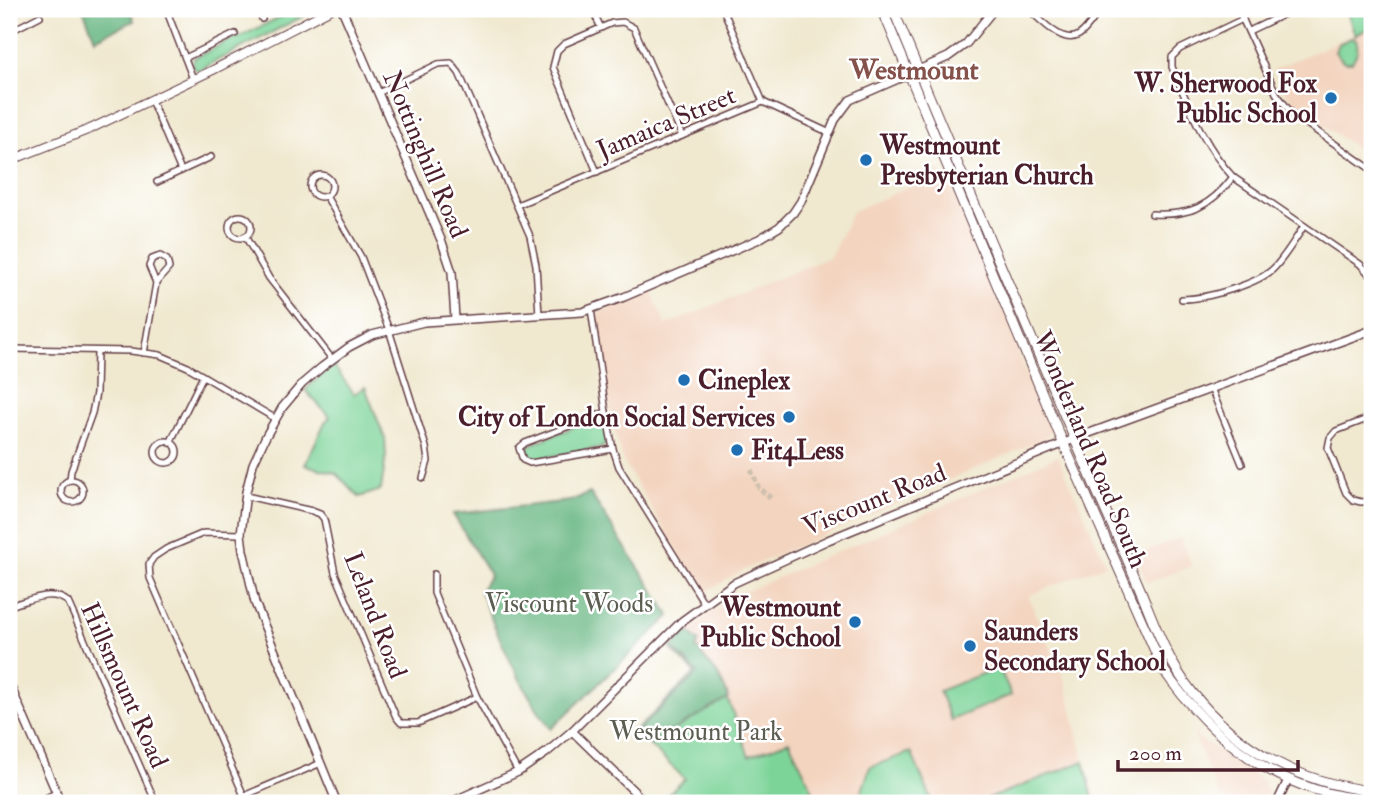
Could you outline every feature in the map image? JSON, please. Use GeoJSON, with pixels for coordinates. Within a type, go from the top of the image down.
{"type":"FeatureCollection","features":[{"type":"Feature","properties":{"kind":"main road"},"geometry":{"type":"LineString","coordinates":[[9,161],[90,129],[331,9]]}},
{"type":"Feature","properties":{"kind":"main road","name":"Wonderland Road South"},"geometry":{"type":"LineString","coordinates":[[883,9],[1063,444],[1163,669],[1183,699],[1241,754],[1288,780],[1345,799],[1372,800]]}},
{"type":"Feature","properties":{"kind":"main road","name":"Wonderland Road South"},"geometry":{"type":"LineString","coordinates":[[893,9],[1158,637],[1172,663],[1192,692],[1247,745],[1318,782],[1372,791]]}},
{"type":"Feature","properties":{"kind":"street"},"geometry":{"type":"LineString","coordinates":[[166,9],[193,79]]}},
{"type":"Feature","properties":{"kind":"street"},"geometry":{"type":"LineString","coordinates":[[258,9],[262,19]]}},
{"type":"Feature","properties":{"kind":"street","name":"Nottinghill Road"},"geometry":{"type":"LineString","coordinates":[[342,9],[442,242],[452,272],[455,319]]}},
{"type":"Feature","properties":{"kind":"street"},"geometry":{"type":"LineString","coordinates":[[593,9],[601,28]]}},
{"type":"Feature","properties":{"kind":"street"},"geometry":{"type":"LineString","coordinates":[[723,9],[763,102]]}},
{"type":"Feature","properties":{"kind":"street"},"geometry":{"type":"LineString","coordinates":[[337,803],[255,603],[241,534],[253,464],[276,419],[302,384],[332,359],[372,335],[424,322],[582,312],[747,244],[779,227],[801,201],[835,120],[850,100],[948,57],[966,44],[994,9]]}},
{"type":"Feature","properties":{"kind":"street"},"geometry":{"type":"LineString","coordinates":[[1028,9],[1056,32],[1073,38],[1080,34],[1101,9]]}},
{"type":"Feature","properties":{"kind":"street"},"geometry":{"type":"LineString","coordinates":[[1238,9],[1276,93],[1291,113],[1372,170]]}},
{"type":"Feature","properties":{"kind":"street"},"geometry":{"type":"LineString","coordinates":[[1248,31],[1296,9]]}},
{"type":"Feature","properties":{"kind":"street"},"geometry":{"type":"LineString","coordinates":[[9,32],[40,16]]}},
{"type":"Feature","properties":{"kind":"street"},"geometry":{"type":"LineString","coordinates":[[1243,19],[1180,49],[1172,57],[1172,67],[1206,143],[1216,159],[1233,177],[1360,264],[1372,277]]}},
{"type":"Feature","properties":{"kind":"street"},"geometry":{"type":"LineString","coordinates":[[597,172],[553,67],[557,51],[564,44],[612,23],[623,22],[634,28],[682,136]]}},
{"type":"Feature","properties":{"kind":"street"},"geometry":{"type":"LineString","coordinates":[[185,58],[235,34]]}},
{"type":"Feature","properties":{"kind":"street"},"geometry":{"type":"LineString","coordinates":[[378,93],[438,64],[451,63],[460,73],[530,236],[536,265],[539,316]]}},
{"type":"Feature","properties":{"kind":"street"},"geometry":{"type":"LineString","coordinates":[[151,100],[181,171]]}},
{"type":"Feature","properties":{"kind":"street","name":"Jamaica Street"},"geometry":{"type":"LineString","coordinates":[[517,205],[763,102],[830,132]]}},
{"type":"Feature","properties":{"kind":"street"},"geometry":{"type":"LineString","coordinates":[[157,182],[211,157]]}},
{"type":"Feature","properties":{"kind":"street"},"geometry":{"type":"LineString","coordinates":[[325,176],[330,180],[331,188],[326,195],[317,196],[313,193],[310,184],[316,177],[325,176]]}},
{"type":"Feature","properties":{"kind":"street"},"geometry":{"type":"LineString","coordinates":[[1152,214],[1185,212],[1206,205],[1221,193],[1233,177]]}},
{"type":"Feature","properties":{"kind":"street"},"geometry":{"type":"LineString","coordinates":[[326,195],[361,257],[389,330],[426,447],[428,461],[423,478]]}},
{"type":"Feature","properties":{"kind":"street"},"geometry":{"type":"LineString","coordinates":[[243,216],[250,223],[250,230],[245,236],[235,236],[230,231],[231,221],[236,217],[243,216]]}},
{"type":"Feature","properties":{"kind":"street"},"geometry":{"type":"LineString","coordinates":[[1182,299],[1197,299],[1258,279],[1274,269],[1304,226]]}},
{"type":"Feature","properties":{"kind":"street"},"geometry":{"type":"LineString","coordinates":[[245,236],[269,278],[332,359]]}},
{"type":"Feature","properties":{"kind":"street"},"geometry":{"type":"LineString","coordinates":[[144,353],[156,283],[169,268],[167,260],[160,256],[152,259],[149,266],[156,283]]}},
{"type":"Feature","properties":{"kind":"street"},"geometry":{"type":"LineString","coordinates":[[591,309],[606,412],[619,467],[704,603]]}},
{"type":"Feature","properties":{"kind":"street","name":"Viscount Road"},"geometry":{"type":"LineString","coordinates":[[449,803],[518,772],[546,753],[572,731],[682,621],[734,583],[828,540],[1074,439],[1372,330]]}},
{"type":"Feature","properties":{"kind":"street"},"geometry":{"type":"LineString","coordinates":[[9,333],[9,382]]}},
{"type":"Feature","properties":{"kind":"street"},"geometry":{"type":"LineString","coordinates":[[11,349],[160,355],[203,376],[276,419]]}},
{"type":"Feature","properties":{"kind":"street"},"geometry":{"type":"LineString","coordinates":[[71,480],[71,471],[94,403],[97,351]]}},
{"type":"Feature","properties":{"kind":"street"},"geometry":{"type":"LineString","coordinates":[[170,443],[203,376]]}},
{"type":"Feature","properties":{"kind":"street"},"geometry":{"type":"LineString","coordinates":[[1211,388],[1242,464]]}},
{"type":"Feature","properties":{"kind":"street"},"geometry":{"type":"LineString","coordinates":[[606,412],[525,443],[519,448],[523,460],[530,463],[613,449]]}},
{"type":"Feature","properties":{"kind":"street"},"geometry":{"type":"LineString","coordinates":[[1372,417],[1336,431],[1330,438],[1328,447],[1346,493],[1353,500],[1372,501]]}},
{"type":"Feature","properties":{"kind":"street"},"geometry":{"type":"LineString","coordinates":[[160,443],[170,443],[176,449],[175,458],[170,462],[161,462],[155,454],[156,448],[160,443]]}},
{"type":"Feature","properties":{"kind":"street"},"geometry":{"type":"LineString","coordinates":[[71,480],[78,482],[82,488],[82,495],[74,502],[64,499],[61,493],[62,486],[71,480]]}},
{"type":"Feature","properties":{"kind":"street","name":"Leland Road"},"geometry":{"type":"LineString","coordinates":[[246,496],[312,511],[324,519],[335,572],[396,717],[401,723],[418,723],[477,697]]}},
{"type":"Feature","properties":{"kind":"street"},"geometry":{"type":"LineString","coordinates":[[241,534],[204,533],[166,549],[149,564],[150,578],[244,796]]}},
{"type":"Feature","properties":{"kind":"street"},"geometry":{"type":"LineString","coordinates":[[434,574],[434,593],[477,697],[518,772]]}},
{"type":"Feature","properties":{"kind":"street","name":"Hillsmount Road"},"geometry":{"type":"LineString","coordinates":[[9,606],[49,595],[60,595],[68,601],[156,803]]}},
{"type":"Feature","properties":{"kind":"street"},"geometry":{"type":"LineString","coordinates":[[9,683],[61,803]]}},
{"type":"Feature","properties":{"kind":"street"},"geometry":{"type":"LineString","coordinates":[[572,731],[646,803]]}},
{"type":"Feature","properties":{"kind":"street"},"geometry":{"type":"LineString","coordinates":[[228,803],[321,763]]}},
{"type":"Feature","properties":{"kind":"street"},"geometry":{"type":"LineString","coordinates":[[1277,803],[1288,780]]}},
{"type":"Feature","properties":{"kind":"street"},"geometry":{"type":"LineString","coordinates":[[35,803],[57,793]]}},
{"type":"Feature","properties":{"kind":"shaded area","name":"W. Sherwood Fox Public School"},"geometry":{"type":"Polygon","coordinates":[[[1372,27],[1372,160],[1295,104],[1274,69],[1372,27]]]}},
{"type":"Feature","properties":{"kind":"shaded area"},"geometry":{"type":"Polygon","coordinates":[[[939,170],[953,191],[995,296],[1006,314],[1024,369],[1051,429],[1047,437],[746,569],[707,591],[702,590],[624,463],[612,422],[598,313],[651,291],[666,325],[830,257],[853,211],[934,176],[939,170]]]}},
{"type":"Feature","properties":{"kind":"shaded area"},"geometry":{"type":"Polygon","coordinates":[[[1058,456],[1106,564],[1028,596],[1065,681],[1084,761],[978,803],[933,803],[911,752],[870,767],[861,794],[839,803],[819,803],[789,741],[749,756],[719,676],[695,647],[688,631],[731,598],[1058,456]]]}},
{"type":"Feature","properties":{"kind":"shaded area"},"geometry":{"type":"Polygon","coordinates":[[[1180,538],[1192,566],[1147,583],[1135,555],[1180,538]]]}},
{"type":"Feature","properties":{"kind":"shaded area"},"geometry":{"type":"Polygon","coordinates":[[[1194,735],[1264,781],[1268,793],[1264,803],[1222,803],[1194,735]]]}},
{"type":"Feature","properties":{"kind":"green space"},"geometry":{"type":"Polygon","coordinates":[[[83,9],[131,9],[134,21],[95,39],[83,9]]]}},
{"type":"Feature","properties":{"kind":"green space"},"geometry":{"type":"Polygon","coordinates":[[[291,9],[317,9],[199,70],[193,69],[194,58],[292,11],[291,9]]]}},
{"type":"Feature","properties":{"kind":"green space"},"geometry":{"type":"Polygon","coordinates":[[[1346,9],[1372,9],[1372,27],[1355,35],[1346,9]]]}},
{"type":"Feature","properties":{"kind":"green space"},"geometry":{"type":"Polygon","coordinates":[[[1351,38],[1356,39],[1356,54],[1352,62],[1344,62],[1335,52],[1338,44],[1351,38]]]}},
{"type":"Feature","properties":{"kind":"green space"},"geometry":{"type":"Polygon","coordinates":[[[333,365],[354,394],[365,387],[385,439],[386,456],[381,490],[359,497],[336,473],[305,465],[325,422],[330,417],[305,390],[333,365]]]}},
{"type":"Feature","properties":{"kind":"green space"},"geometry":{"type":"Polygon","coordinates":[[[596,418],[603,422],[608,441],[603,447],[536,459],[526,456],[527,447],[534,443],[596,418]]]}},
{"type":"Feature","properties":{"kind":"green space","name":"Viscount Woods"},"geometry":{"type":"Polygon","coordinates":[[[590,493],[670,616],[551,729],[520,680],[503,645],[480,591],[490,575],[453,514],[570,501],[590,493]]]}},
{"type":"Feature","properties":{"kind":"green space","name":"Westmount Park"},"geometry":{"type":"Polygon","coordinates":[[[688,631],[699,642],[696,648],[719,676],[749,756],[789,741],[819,803],[709,803],[705,799],[700,803],[661,801],[685,779],[635,731],[695,673],[670,648],[688,631]]]}},
{"type":"Feature","properties":{"kind":"green space"},"geometry":{"type":"Polygon","coordinates":[[[688,631],[699,642],[696,648],[719,676],[729,698],[651,743],[637,731],[698,673],[672,647],[688,631]]]}},
{"type":"Feature","properties":{"kind":"green space"},"geometry":{"type":"Polygon","coordinates":[[[999,667],[1011,695],[951,720],[939,691],[999,667]]]}},
{"type":"Feature","properties":{"kind":"green space"},"geometry":{"type":"Polygon","coordinates":[[[911,752],[933,803],[839,803],[861,794],[870,767],[911,752]]]}},
{"type":"Feature","properties":{"kind":"green space"},"geometry":{"type":"Polygon","coordinates":[[[1084,761],[1094,803],[978,803],[1084,761]]]}},
{"type":"Feature","properties":{"kind":"tunnel"},"geometry":{"type":"LineString","coordinates":[[751,470],[759,488],[771,498]]}},
{"type":"Feature","properties":{"kind":"place","name":"W. Sherwood Fox Public School"},"geometry":{"type":"Point","coordinates":[1331,98]}},
{"type":"Feature","properties":{"kind":"place","name":"Westmount Presbyterian Church"},"geometry":{"type":"Point","coordinates":[866,160]}},
{"type":"Feature","properties":{"kind":"place","name":"Cineplex"},"geometry":{"type":"Point","coordinates":[684,380]}},
{"type":"Feature","properties":{"kind":"place","name":"City of London Social Services"},"geometry":{"type":"Point","coordinates":[789,417]}},
{"type":"Feature","properties":{"kind":"place","name":"Fit4Less"},"geometry":{"type":"Point","coordinates":[737,450]}},
{"type":"Feature","properties":{"kind":"place","name":"Westmount Public School"},"geometry":{"type":"Point","coordinates":[855,622]}},
{"type":"Feature","properties":{"kind":"place","name":"Saunders Secondary School"},"geometry":{"type":"Point","coordinates":[970,646]}},
{"type":"Feature","properties":{"kind":"district","name":"Westmount"},"geometry":{"type":"Point","coordinates":[914,69]}}]}
